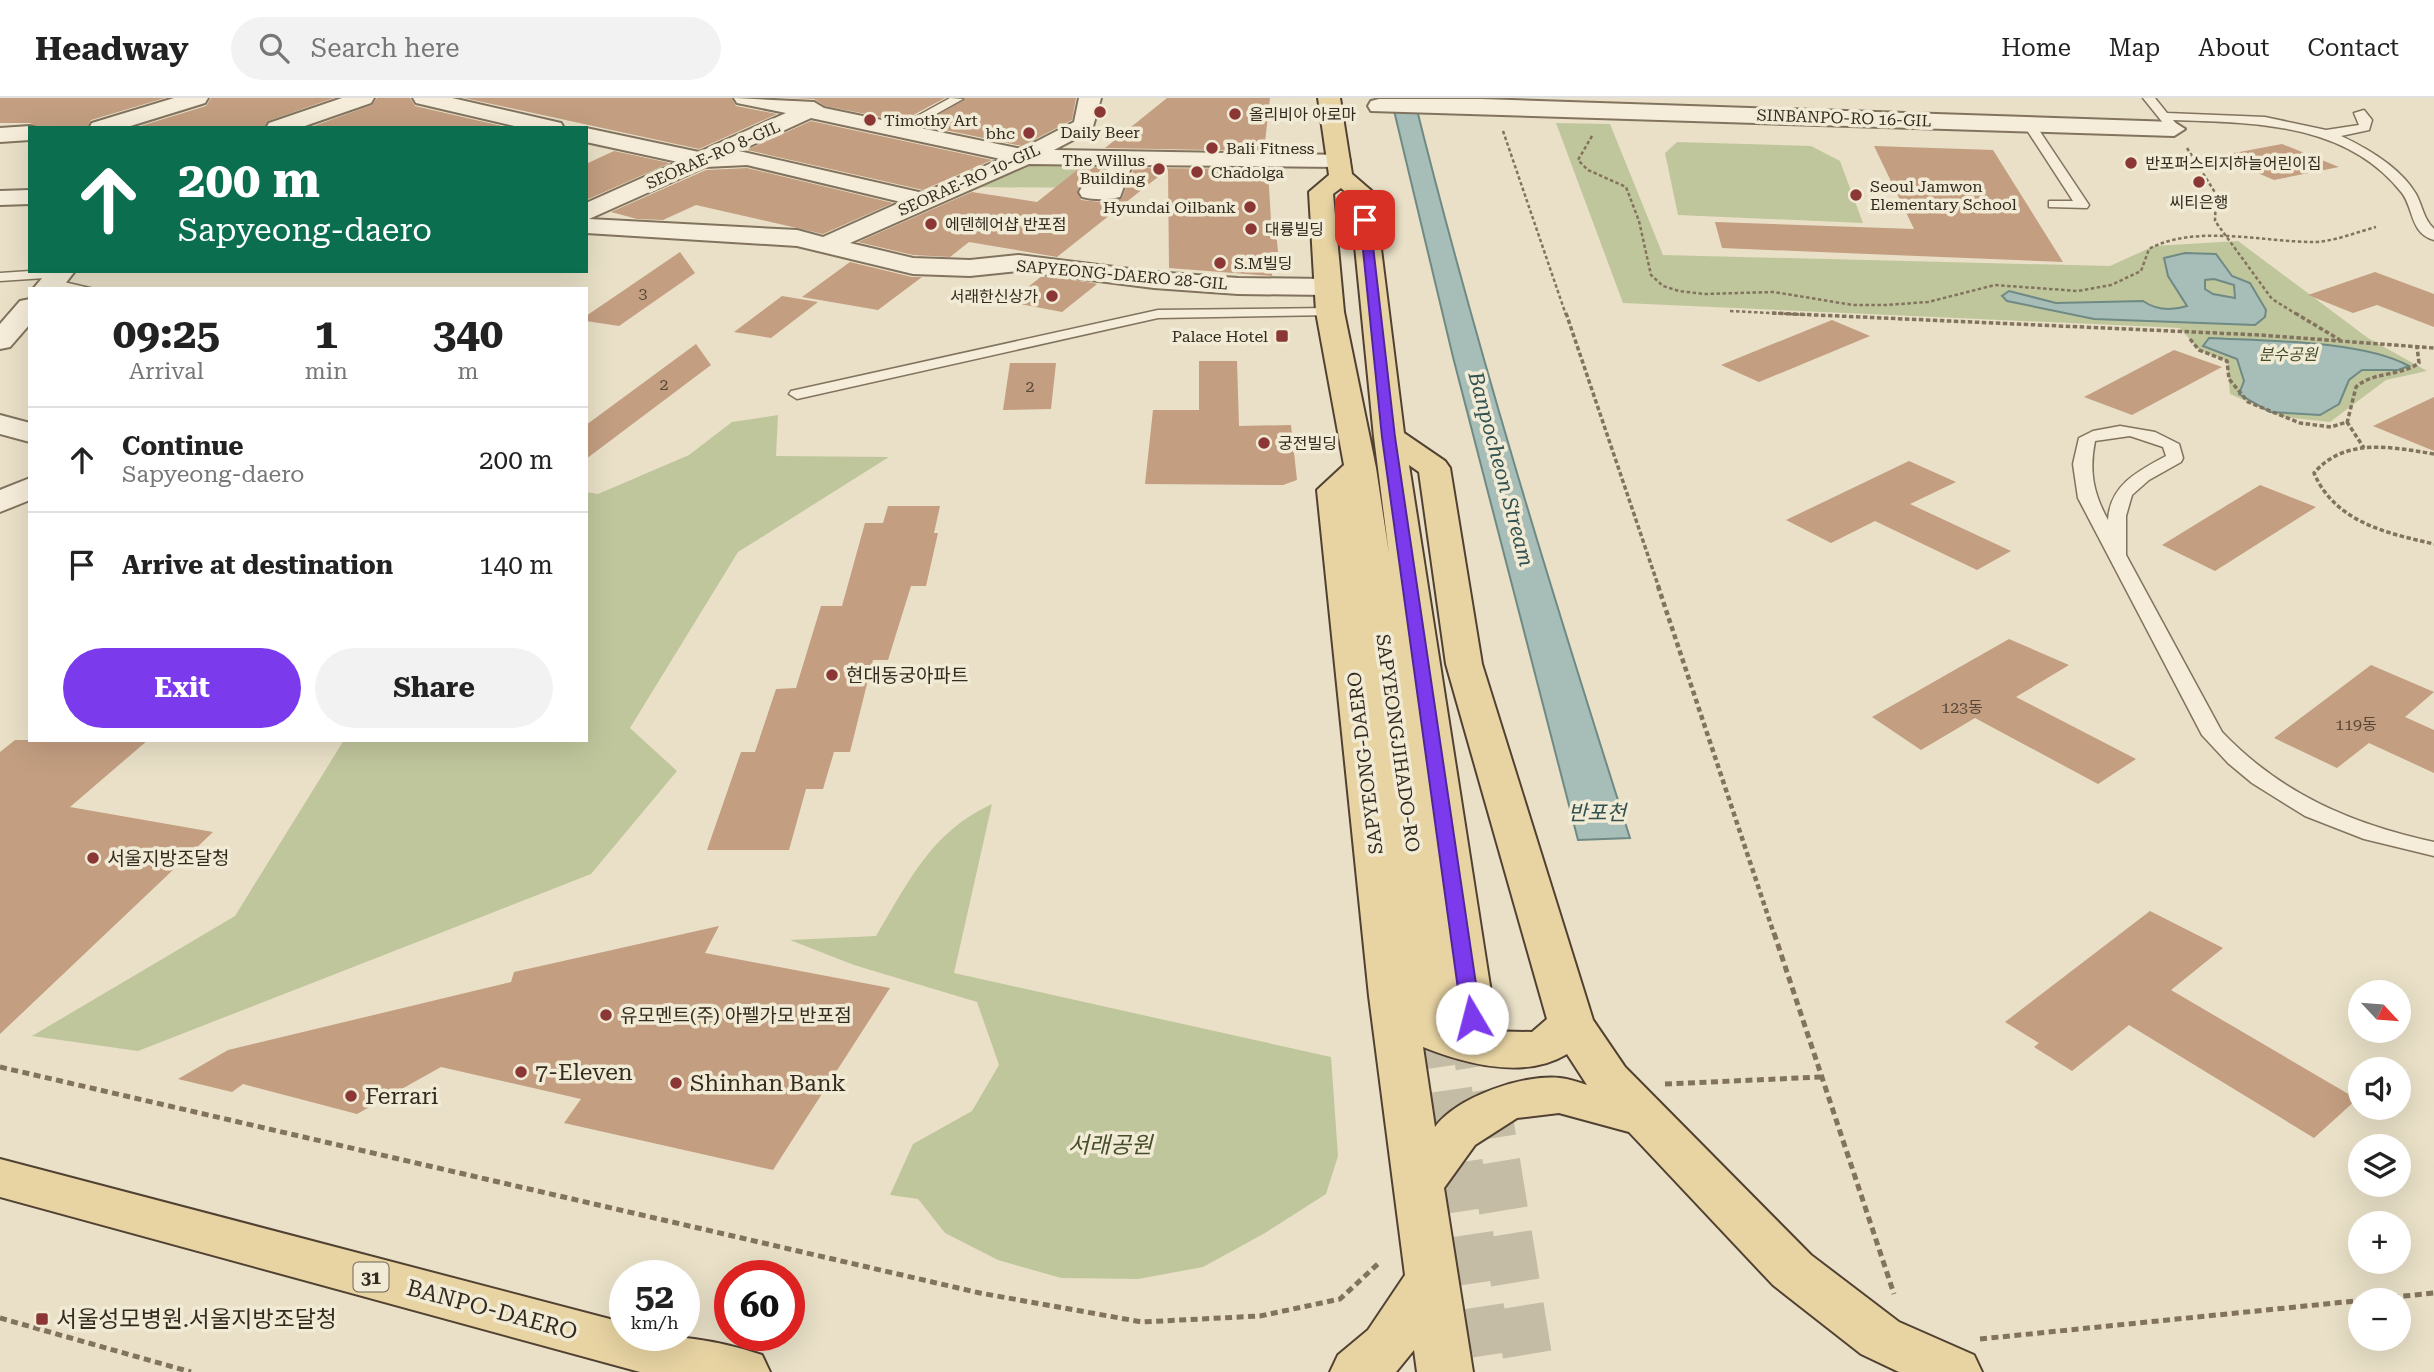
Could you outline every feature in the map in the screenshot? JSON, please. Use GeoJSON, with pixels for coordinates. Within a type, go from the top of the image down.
{"type":"FeatureCollection","features":[{"type":"Feature","properties":{"kind":"main road"},"geometry":{"type":"LineString","coordinates":[[1329,98],[1340,168],[1362,193],[1389,437],[1434,468],[1464,664],[1571,1023],[1608,1079],[1654,1101],[1792,1270],[1880,1338],[1962,1356]]}},
{"type":"Feature","properties":{"kind":"main road"},"geometry":{"type":"LineString","coordinates":[[1340,168],[1321,192],[1328,299],[1360,468]]}},
{"type":"Feature","properties":{"kind":"main road","name":"SAPYEONGJIHADO-RO"},"geometry":{"type":"LineString","coordinates":[[1360,468],[1454,1018],[1389,437]]}},
{"type":"Feature","properties":{"kind":"main road","name":"SAPYEONG-DAERO"},"geometry":{"type":"LineString","coordinates":[[1360,468],[1333,490],[1392,996],[1445,1372]]}},
{"type":"Feature","properties":{"kind":"main road"},"geometry":{"type":"LineString","coordinates":[[1392,996],[1420,1028],[1463,1046],[1504,1051],[1547,1045],[1571,1023]]}},
{"type":"Feature","properties":{"kind":"main road"},"geometry":{"type":"LineString","coordinates":[[1420,1184],[1458,1132],[1506,1102],[1559,1094],[1654,1101]]}},
{"type":"Feature","properties":{"kind":"main road","name":"BANPO-DAERO"},"geometry":{"type":"LineString","coordinates":[[0,1178],[627,1346],[743,1372]]}},
{"type":"Feature","properties":{"kind":"main road"},"geometry":{"type":"LineString","coordinates":[[1358,1372],[1387,1346],[1432,1278]]}},
{"type":"Feature","properties":{"kind":"street"},"geometry":{"type":"LineString","coordinates":[[109,126],[197,98]]}},
{"type":"Feature","properties":{"kind":"street"},"geometry":{"type":"LineString","coordinates":[[283,126],[363,98]]}},
{"type":"Feature","properties":{"kind":"street"},"geometry":{"type":"LineString","coordinates":[[424,98],[544,126]]}},
{"type":"Feature","properties":{"kind":"street"},"geometry":{"type":"LineString","coordinates":[[452,126],[524,98]]}},
{"type":"Feature","properties":{"kind":"street"},"geometry":{"type":"LineString","coordinates":[[745,98],[1025,157],[1123,157],[1340,168]]}},
{"type":"Feature","properties":{"kind":"street","name":"SEORAE-RO 8-GIL"},"geometry":{"type":"LineString","coordinates":[[588,211],[839,98]]}},
{"type":"Feature","properties":{"kind":"street","name":"SEORAE-RO 10-GIL"},"geometry":{"type":"LineString","coordinates":[[827,244],[1025,157],[1084,125],[1090,98]]}},
{"type":"Feature","properties":{"kind":"street"},"geometry":{"type":"LineString","coordinates":[[124,101],[159,110]]}},
{"type":"Feature","properties":{"kind":"street","name":"SINBANPO-RO 16-GIL"},"geometry":{"type":"LineString","coordinates":[[1379,106],[1478,106],[2029,124],[2169,122]]}},
{"type":"Feature","properties":{"kind":"street"},"geometry":{"type":"LineString","coordinates":[[0,135],[28,132]]}},
{"type":"Feature","properties":{"kind":"street"},"geometry":{"type":"LineString","coordinates":[[588,136],[703,160],[747,158],[925,201]]}},
{"type":"Feature","properties":{"kind":"street"},"geometry":{"type":"LineString","coordinates":[[1091,192],[1111,192],[1123,157]]}},
{"type":"Feature","properties":{"kind":"street"},"geometry":{"type":"LineString","coordinates":[[0,198],[28,197]]}},
{"type":"Feature","properties":{"kind":"street","name":"SAPYEONG-DAERO 28-GIL"},"geometry":{"type":"LineString","coordinates":[[588,226],[797,237],[913,266],[970,268],[1019,263],[1238,286],[1328,299]]}},
{"type":"Feature","properties":{"kind":"street"},"geometry":{"type":"LineString","coordinates":[[12,339],[28,311]]}},
{"type":"Feature","properties":{"kind":"street"},"geometry":{"type":"LineString","coordinates":[[0,424],[28,432]]}},
{"type":"Feature","properties":{"kind":"street"},"geometry":{"type":"LineString","coordinates":[[0,502],[28,489]]}},
{"type":"Feature","properties":{"kind":"lane"},"geometry":{"type":"LineString","coordinates":[[2149,98],[2169,122],[2328,133],[2350,132],[2365,127],[2366,120],[2360,113]]}},
{"type":"Feature","properties":{"kind":"lane"},"geometry":{"type":"LineString","coordinates":[[898,130],[957,99]]}},
{"type":"Feature","properties":{"kind":"lane"},"geometry":{"type":"LineString","coordinates":[[2029,124],[2082,205],[2054,204]]}},
{"type":"Feature","properties":{"kind":"lane"},"geometry":{"type":"LineString","coordinates":[[2328,133],[2361,148],[2410,193],[2419,221],[2434,236]]}},
{"type":"Feature","properties":{"kind":"lane"},"geometry":{"type":"LineString","coordinates":[[2414,206],[2434,208]]}},
{"type":"Feature","properties":{"kind":"lane"},"geometry":{"type":"LineString","coordinates":[[0,277],[54,279],[80,287]]}},
{"type":"Feature","properties":{"kind":"lane"},"geometry":{"type":"LineString","coordinates":[[797,394],[962,355],[1158,314],[1328,299]]}},
{"type":"Feature","properties":{"kind":"lane"},"geometry":{"type":"LineString","coordinates":[[2118,554],[2115,517],[2128,485],[2175,458],[2171,444],[2142,432],[2109,430],[2087,438],[2082,464],[2087,498],[2213,735],[2236,762],[2272,790],[2310,811],[2368,834],[2434,849]]}},
{"type":"Feature","properties":{"kind":"path"},"geometry":{"type":"LineString","coordinates":[[1478,106],[1485,114],[1496,114],[1625,486],[1898,1306]]}},
{"type":"Feature","properties":{"kind":"path"},"geometry":{"type":"LineString","coordinates":[[1585,110],[1593,137],[1578,160],[1588,170],[1626,187],[1639,221],[1651,275],[1663,286],[1679,291],[1704,294],[1774,292],[1853,305],[1928,302],[1996,285],[2078,291],[2111,285],[2141,271],[2149,249],[2158,244],[2226,236],[2316,242],[2376,227]]}},
{"type":"Feature","properties":{"kind":"path"},"geometry":{"type":"LineString","coordinates":[[2169,122],[2216,194],[2215,221],[2272,299],[2340,341]]}},
{"type":"Feature","properties":{"kind":"path"},"geometry":{"type":"LineString","coordinates":[[1730,311],[2434,348]]}},
{"type":"Feature","properties":{"kind":"path"},"geometry":{"type":"LineString","coordinates":[[2190,339],[2199,350],[2227,361],[2229,379],[2248,402],[2300,423],[2331,427],[2347,422]]}},
{"type":"Feature","properties":{"kind":"path"},"geometry":{"type":"LineString","coordinates":[[2364,448],[2347,422],[2358,384],[2367,375],[2412,370],[2419,363],[2417,346]]}},
{"type":"Feature","properties":{"kind":"path"},"geometry":{"type":"LineString","coordinates":[[2434,454],[2403,449],[2364,448],[2341,452],[2322,460],[2314,473],[2318,489],[2336,506],[2364,523],[2434,544]]}},
{"type":"Feature","properties":{"kind":"path"},"geometry":{"type":"LineString","coordinates":[[0,1067],[980,1293],[1142,1322],[1260,1317],[1340,1299],[1380,1262]]}},
{"type":"Feature","properties":{"kind":"path"},"geometry":{"type":"LineString","coordinates":[[1654,1101],[1822,1077]]}},
{"type":"Feature","properties":{"kind":"path"},"geometry":{"type":"LineString","coordinates":[[1962,1356],[2434,1293]]}},
{"type":"Feature","properties":{"kind":"path"},"geometry":{"type":"LineString","coordinates":[[0,1318],[191,1372]]}},
{"type":"Feature","properties":{"kind":"green space","name":"분수공원"},"geometry":{"type":"Polygon","coordinates":[[[1556,123],[1610,124],[1663,255],[2110,266],[2154,246],[2238,241],[2368,338],[2427,371],[2386,380],[2330,422],[2283,417],[2230,394],[2227,361],[2199,350],[2180,328],[1623,303],[1556,123]]]}},
{"type":"Feature","properties":{"kind":"green space"},"geometry":{"type":"Polygon","coordinates":[[[1677,142],[1811,146],[1840,161],[1863,223],[1678,215],[1665,153],[1677,142]]]}},
{"type":"Feature","properties":{"kind":"green space"},"geometry":{"type":"Polygon","coordinates":[[[1029,160],[1112,160],[1103,188],[967,187],[1029,160]]]}},
{"type":"Feature","properties":{"kind":"green space"},"geometry":{"type":"Polygon","coordinates":[[[778,415],[776,456],[889,457],[738,552],[630,728],[677,771],[591,874],[138,1051],[32,1036],[235,916],[343,742],[588,742],[588,492],[598,494],[689,455],[732,422],[778,415]]]}},
{"type":"Feature","properties":{"kind":"green space","name":"서래공원"},"geometry":{"type":"Polygon","coordinates":[[[992,804],[954,973],[1331,1057],[1338,1156],[1326,1194],[1265,1233],[1203,1267],[1138,1279],[1061,1278],[998,1260],[945,1233],[918,1199],[890,1195],[913,1144],[972,1111],[999,1065],[977,1002],[854,965],[790,940],[876,936],[911,877],[937,844],[971,815],[992,804]]]}},
{"type":"Feature","properties":{"kind":"water","name":"반포천"},"geometry":{"type":"Polygon","coordinates":[[[1391,98],[1414,98],[1516,470],[1630,838],[1578,840],[1453,357],[1391,98]]]}},
{"type":"Feature","properties":{"kind":"water"},"geometry":{"type":"Polygon","coordinates":[[[2185,253],[2216,254],[2232,276],[2250,283],[2266,310],[2265,317],[2255,325],[2094,319],[2007,301],[2002,296],[2009,291],[2056,303],[2143,301],[2164,309],[2187,306],[2168,276],[2164,258],[2185,253]],[[2214,279],[2205,280],[2205,289],[2213,294],[2235,298],[2234,285],[2214,279]]]}},
{"type":"Feature","properties":{"kind":"water"},"geometry":{"type":"Polygon","coordinates":[[[2209,338],[2312,343],[2366,351],[2409,366],[2398,370],[2362,370],[2349,380],[2339,404],[2320,415],[2270,412],[2239,394],[2244,381],[2237,359],[2203,346],[2209,338]]]}},
{"type":"Feature","properties":{"kind":"building"},"geometry":{"type":"Polygon","coordinates":[[[0,98],[165,98],[91,120],[88,126],[0,123],[0,98]]]}},
{"type":"Feature","properties":{"kind":"building"},"geometry":{"type":"Polygon","coordinates":[[[211,98],[334,98],[268,121],[265,126],[141,126],[206,106],[211,98]]]}},
{"type":"Feature","properties":{"kind":"building"},"geometry":{"type":"Polygon","coordinates":[[[377,98],[410,98],[415,106],[502,126],[314,126],[372,105],[377,98]]]}},
{"type":"Feature","properties":{"kind":"building"},"geometry":{"type":"Polygon","coordinates":[[[464,98],[732,98],[736,106],[777,114],[699,149],[464,98]]]}},
{"type":"Feature","properties":{"kind":"building"},"geometry":{"type":"Polygon","coordinates":[[[787,98],[945,98],[902,121],[825,106],[814,99],[787,98]]]}},
{"type":"Feature","properties":{"kind":"building"},"geometry":{"type":"Polygon","coordinates":[[[965,98],[1076,98],[1072,120],[1022,146],[921,125],[965,98]]]}},
{"type":"Feature","properties":{"kind":"building"},"geometry":{"type":"Polygon","coordinates":[[[1167,98],[1270,98],[1264,151],[1105,148],[1167,98]]]}},
{"type":"Feature","properties":{"kind":"building"},"geometry":{"type":"Polygon","coordinates":[[[811,121],[992,160],[923,190],[747,150],[811,121]]]}},
{"type":"Feature","properties":{"kind":"building"},"geometry":{"type":"Polygon","coordinates":[[[2282,144],[2339,167],[2274,180],[2218,156],[2282,144]]]}},
{"type":"Feature","properties":{"kind":"building"},"geometry":{"type":"Polygon","coordinates":[[[1874,146],[1993,150],[2063,262],[1722,248],[1715,222],[1914,229],[1874,146]]]}},
{"type":"Feature","properties":{"kind":"building"},"geometry":{"type":"Polygon","coordinates":[[[614,151],[670,163],[588,199],[588,163],[614,151]]]}},
{"type":"Feature","properties":{"kind":"building"},"geometry":{"type":"Polygon","coordinates":[[[1081,167],[1105,168],[1100,183],[1082,184],[1077,191],[1081,200],[1101,202],[1122,198],[1134,168],[1268,169],[1271,221],[1275,220],[1278,252],[1271,252],[1272,276],[1169,268],[1168,169],[1057,257],[969,242],[950,257],[913,255],[858,242],[972,192],[1037,202],[1081,167]]]}},
{"type":"Feature","properties":{"kind":"building"},"geometry":{"type":"Polygon","coordinates":[[[747,168],[893,203],[823,234],[696,205],[663,220],[637,219],[611,212],[706,170],[747,168]]]}},
{"type":"Feature","properties":{"kind":"building"},"geometry":{"type":"Polygon","coordinates":[[[680,252],[695,273],[619,326],[588,321],[588,315],[680,252]]]}},
{"type":"Feature","properties":{"kind":"building"},"geometry":{"type":"Polygon","coordinates":[[[850,262],[922,277],[878,310],[802,297],[850,262]]]}},
{"type":"Feature","properties":{"kind":"building"},"geometry":{"type":"Polygon","coordinates":[[[2375,272],[2434,294],[2434,327],[2377,305],[2353,313],[2308,295],[2375,272]]]}},
{"type":"Feature","properties":{"kind":"building","name":"서래한신상가"},"geometry":{"type":"Polygon","coordinates":[[[1042,276],[1097,284],[1062,312],[1009,302],[1042,276]]]}},
{"type":"Feature","properties":{"kind":"building"},"geometry":{"type":"Polygon","coordinates":[[[782,296],[818,302],[771,338],[734,332],[782,296]]]}},
{"type":"Feature","properties":{"kind":"building"},"geometry":{"type":"Polygon","coordinates":[[[1832,320],[1870,336],[1759,382],[1721,365],[1832,320]]]}},
{"type":"Feature","properties":{"kind":"building"},"geometry":{"type":"Polygon","coordinates":[[[696,344],[711,365],[588,457],[588,424],[696,344]]]}},
{"type":"Feature","properties":{"kind":"building"},"geometry":{"type":"Polygon","coordinates":[[[2174,350],[2222,367],[2132,415],[2084,397],[2174,350]]]}},
{"type":"Feature","properties":{"kind":"building"},"geometry":{"type":"Polygon","coordinates":[[[1199,361],[1237,361],[1239,426],[1291,425],[1297,480],[1283,485],[1145,484],[1153,410],[1199,410],[1199,361]]]}},
{"type":"Feature","properties":{"kind":"building"},"geometry":{"type":"Polygon","coordinates":[[[1010,363],[1056,363],[1051,409],[1003,410],[1010,363]]]}},
{"type":"Feature","properties":{"kind":"building"},"geometry":{"type":"Polygon","coordinates":[[[2434,397],[2434,451],[2373,426],[2434,397]]]}},
{"type":"Feature","properties":{"kind":"building"},"geometry":{"type":"Polygon","coordinates":[[[1909,461],[1956,482],[1910,504],[2011,551],[1977,570],[1875,521],[1831,543],[1786,520],[1909,461]]]}},
{"type":"Feature","properties":{"kind":"building"},"geometry":{"type":"Polygon","coordinates":[[[2260,485],[2316,507],[2215,571],[2162,545],[2260,485]]]}},
{"type":"Feature","properties":{"kind":"building","name":"현대동궁아파트"},"geometry":{"type":"Polygon","coordinates":[[[888,506],[940,506],[934,533],[938,533],[926,586],[911,586],[888,660],[873,660],[850,752],[834,752],[823,789],[806,789],[789,850],[707,850],[741,752],[755,752],[776,689],[796,688],[821,606],[842,606],[865,523],[883,523],[888,506]]]}},
{"type":"Feature","properties":{"kind":"building"},"geometry":{"type":"Polygon","coordinates":[[[2009,639],[2069,665],[2016,697],[2136,759],[2098,784],[1975,718],[1921,750],[1872,717],[2009,639]]]}},
{"type":"Feature","properties":{"kind":"building"},"geometry":{"type":"Polygon","coordinates":[[[2371,665],[2434,692],[2405,717],[2434,730],[2434,773],[2369,743],[2337,768],[2274,738],[2371,665]]]}},
{"type":"Feature","properties":{"kind":"building"},"geometry":{"type":"Polygon","coordinates":[[[15,740],[146,742],[70,807],[213,832],[0,1034],[0,752],[15,740]]]}},
{"type":"Feature","properties":{"kind":"building"},"geometry":{"type":"Polygon","coordinates":[[[2150,911],[2223,948],[2171,990],[2348,1094],[2348,1107],[2314,1138],[2129,1025],[2072,1071],[2034,1047],[2039,1043],[2005,1022],[2150,911]]]}},
{"type":"Feature","properties":{"kind":"building"},"geometry":{"type":"Polygon","coordinates":[[[719,926],[705,953],[890,988],[773,1170],[564,1123],[581,1099],[441,1067],[357,1114],[243,1084],[232,1092],[178,1079],[228,1050],[511,982],[514,972],[719,926]]]}},
{"type":"Feature","properties":{"kind":"tunnel"},"geometry":{"type":"LineString","coordinates":[[1437,1018],[1489,1372]]}},
{"type":"Feature","properties":{"kind":"tunnel"},"geometry":{"type":"LineString","coordinates":[[1472,1018],[1530,1372]]}},
{"type":"Feature","properties":{"kind":"place","name":"Daily Beer"},"geometry":{"type":"Point","coordinates":[1100,112]}},
{"type":"Feature","properties":{"kind":"place","name":"올리비아 아로마"},"geometry":{"type":"Point","coordinates":[1235,114]}},
{"type":"Feature","properties":{"kind":"place","name":"Timothy Art"},"geometry":{"type":"Point","coordinates":[870,120]}},
{"type":"Feature","properties":{"kind":"place","name":"bhc"},"geometry":{"type":"Point","coordinates":[1029,133]}},
{"type":"Feature","properties":{"kind":"place","name":"Bali Fitness"},"geometry":{"type":"Point","coordinates":[1212,148]}},
{"type":"Feature","properties":{"kind":"place","name":"반포퍼스티지하늘어린이집"},"geometry":{"type":"Point","coordinates":[2131,163]}},
{"type":"Feature","properties":{"kind":"place","name":"The Willus Building"},"geometry":{"type":"Point","coordinates":[1159,169]}},
{"type":"Feature","properties":{"kind":"place","name":"Chadolga"},"geometry":{"type":"Point","coordinates":[1197,172]}},
{"type":"Feature","properties":{"kind":"place","name":"씨티은행"},"geometry":{"type":"Point","coordinates":[2199,182]}},
{"type":"Feature","properties":{"kind":"place","name":"Seoul Jamwon Elementary School"},"geometry":{"type":"Point","coordinates":[1856,195]}},
{"type":"Feature","properties":{"kind":"place","name":"Hyundai Oilbank"},"geometry":{"type":"Point","coordinates":[1250,207]}},
{"type":"Feature","properties":{"kind":"place","name":"에덴헤어샵 반포점"},"geometry":{"type":"Point","coordinates":[931,224]}},
{"type":"Feature","properties":{"kind":"place","name":"대륭빌딩"},"geometry":{"type":"Point","coordinates":[1251,229]}},
{"type":"Feature","properties":{"kind":"place","name":"S.M빌딩"},"geometry":{"type":"Point","coordinates":[1220,263]}},
{"type":"Feature","properties":{"kind":"place","name":"서래한신상가"},"geometry":{"type":"Point","coordinates":[1052,296]}},
{"type":"Feature","properties":{"kind":"place","name":"Palace Hotel"},"geometry":{"type":"Point","coordinates":[1282,336]}},
{"type":"Feature","properties":{"kind":"place","name":"궁전빌딩"},"geometry":{"type":"Point","coordinates":[1264,443]}},
{"type":"Feature","properties":{"kind":"place","name":"현대동궁아파트"},"geometry":{"type":"Point","coordinates":[832,675]}},
{"type":"Feature","properties":{"kind":"place","name":"서울지방조달청"},"geometry":{"type":"Point","coordinates":[93,858]}},
{"type":"Feature","properties":{"kind":"place","name":"유모멘트(주) 아펠가모 반포점"},"geometry":{"type":"Point","coordinates":[606,1015]}},
{"type":"Feature","properties":{"kind":"place","name":"7-Eleven"},"geometry":{"type":"Point","coordinates":[521,1072]}},
{"type":"Feature","properties":{"kind":"place","name":"Shinhan Bank"},"geometry":{"type":"Point","coordinates":[676,1083]}},
{"type":"Feature","properties":{"kind":"place","name":"Ferrari"},"geometry":{"type":"Point","coordinates":[351,1096]}},
{"type":"Feature","properties":{"kind":"place","name":"서울성모병원.서울지방조달청"},"geometry":{"type":"Point","coordinates":[42,1319]}},
{"type":"Feature","properties":{"kind":"route"},"geometry":{"type":"LineString","coordinates":[[1365,220],[1389,437],[1472,1018]]}},
{"type":"Feature","properties":{"kind":"water label","name":"Banpocheon Stream"},"geometry":{"type":"Point","coordinates":[1501,469]}}]}
